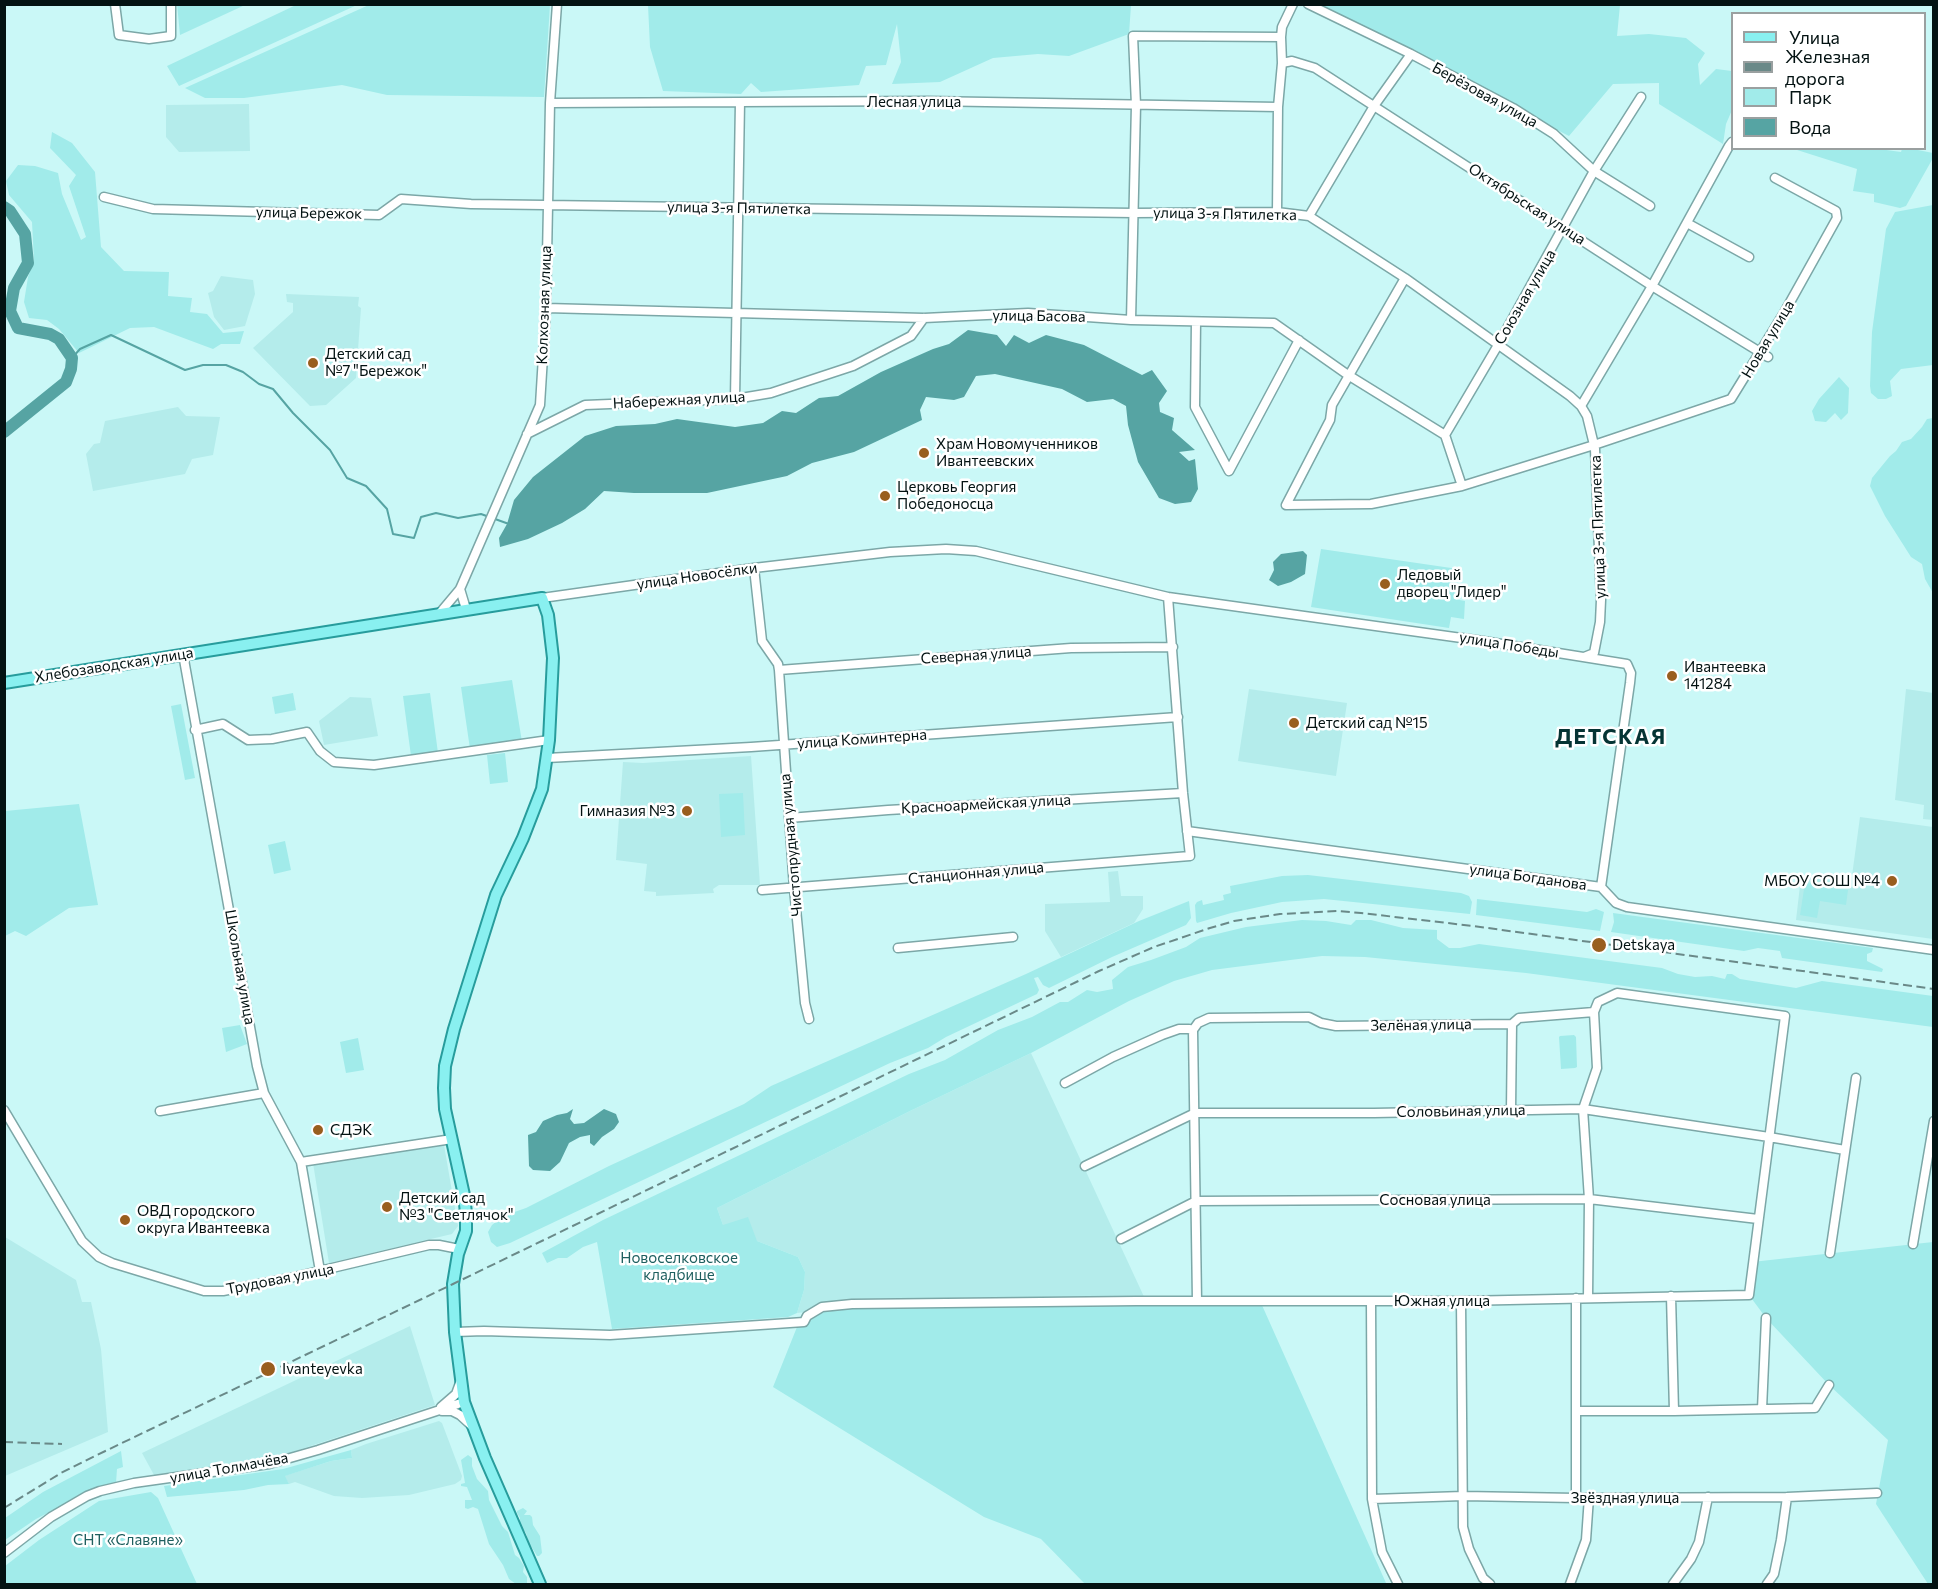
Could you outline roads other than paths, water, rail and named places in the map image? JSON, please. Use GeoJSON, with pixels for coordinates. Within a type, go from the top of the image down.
{"type":"FeatureCollection","features":[{"type":"Feature","properties":{"kind":"main road","name":"улица Новосёлки"},"geometry":{"type":"LineString","coordinates":[[224,648],[542,598]]}},
{"type":"Feature","properties":{"kind":"main road"},"geometry":{"type":"LineString","coordinates":[[540,1584],[472,1427],[464,1402],[455,1332],[454,1270],[466,1231],[466,1213],[445,1109],[444,1088],[449,1048],[496,895],[523,838],[542,789],[549,740],[553,658],[549,622],[542,598]]}},
{"type":"Feature","properties":{"kind":"main road","name":"Хлебозаводская улица"},"geometry":{"type":"LineString","coordinates":[[4,683],[224,648]]}},
{"type":"Feature","properties":{"kind":"street"},"geometry":{"type":"LineString","coordinates":[[115,4],[119,34],[149,39],[171,36],[171,4]]}},
{"type":"Feature","properties":{"kind":"street","name":"Колхозная улица"},"geometry":{"type":"LineString","coordinates":[[439,614],[460,589],[540,405],[546,308],[550,103],[557,4]]}},
{"type":"Feature","properties":{"kind":"street"},"geometry":{"type":"LineString","coordinates":[[1278,212],[1281,37],[1286,17],[1293,4]]}},
{"type":"Feature","properties":{"kind":"street","name":"Берёзовая улица"},"geometry":{"type":"LineString","coordinates":[[1308,4],[1411,54],[1513,108],[1554,134],[1594,171],[1650,206]]}},
{"type":"Feature","properties":{"kind":"street"},"geometry":{"type":"LineString","coordinates":[[1131,320],[1136,105],[1133,36],[1281,37]]}},
{"type":"Feature","properties":{"kind":"street"},"geometry":{"type":"LineString","coordinates":[[1309,216],[1374,106],[1411,54]]}},
{"type":"Feature","properties":{"kind":"street","name":"Октябрьская улица"},"geometry":{"type":"LineString","coordinates":[[1282,63],[1292,61],[1315,68],[1652,286],[1764,355]]}},
{"type":"Feature","properties":{"kind":"street","name":"Союзная улица"},"geometry":{"type":"LineString","coordinates":[[1444,435],[1498,345],[1594,171],[1641,97]]}},
{"type":"Feature","properties":{"kind":"street","name":"Лесная улица"},"geometry":{"type":"LineString","coordinates":[[550,103],[928,101],[1278,107]]}},
{"type":"Feature","properties":{"kind":"street"},"geometry":{"type":"LineString","coordinates":[[735,399],[741,102]]}},
{"type":"Feature","properties":{"kind":"street"},"geometry":{"type":"LineString","coordinates":[[1581,406],[1652,286],[1731,143]]}},
{"type":"Feature","properties":{"kind":"street","name":"Новая улица"},"geometry":{"type":"LineString","coordinates":[[1348,375],[1332,405],[1330,420],[1286,505],[1371,504],[1462,486],[1726,401],[1734,395],[1764,355],[1837,218],[1836,211],[1775,178]]}},
{"type":"Feature","properties":{"kind":"street","name":"улица Бережок"},"geometry":{"type":"LineString","coordinates":[[104,197],[153,209],[323,214],[379,214],[401,199],[471,204],[548,205]]}},
{"type":"Feature","properties":{"kind":"street","name":"улица 3-я Пятилетка"},"geometry":{"type":"LineString","coordinates":[[548,205],[1134,213],[1278,212],[1309,216],[1405,278],[1581,406],[1587,416],[1594,445],[1601,612],[1594,653],[1584,657]]}},
{"type":"Feature","properties":{"kind":"street"},"geometry":{"type":"LineString","coordinates":[[1687,223],[1749,256]]}},
{"type":"Feature","properties":{"kind":"street"},"geometry":{"type":"LineString","coordinates":[[1348,375],[1405,278]]}},
{"type":"Feature","properties":{"kind":"street","name":"улица Басова"},"geometry":{"type":"LineString","coordinates":[[546,308],[924,318],[1028,313],[1131,320],[1274,323],[1348,375],[1444,435]]}},
{"type":"Feature","properties":{"kind":"street","name":"Набережная улица"},"geometry":{"type":"LineString","coordinates":[[527,434],[585,405],[735,399],[771,393],[853,366],[911,336],[924,318]]}},
{"type":"Feature","properties":{"kind":"street"},"geometry":{"type":"LineString","coordinates":[[1196,322],[1195,407],[1228,471],[1299,340]]}},
{"type":"Feature","properties":{"kind":"street"},"geometry":{"type":"LineString","coordinates":[[1444,435],[1462,486]]}},
{"type":"Feature","properties":{"kind":"street","name":"улица Новосёлки"},"geometry":{"type":"LineString","coordinates":[[542,598],[754,568],[890,552],[946,549],[976,551],[1168,597]]}},
{"type":"Feature","properties":{"kind":"street","name":"Чистопрудная улица"},"geometry":{"type":"LineString","coordinates":[[754,568],[762,641],[778,664],[779,670],[794,888],[805,1002],[809,1019]]}},
{"type":"Feature","properties":{"kind":"street"},"geometry":{"type":"LineString","coordinates":[[460,589],[466,609]]}},
{"type":"Feature","properties":{"kind":"street"},"geometry":{"type":"LineString","coordinates":[[1168,597],[1187,831]]}},
{"type":"Feature","properties":{"kind":"street","name":"улица Победы"},"geometry":{"type":"LineString","coordinates":[[1168,597],[1483,641],[1627,664],[1631,673],[1601,887]]}},
{"type":"Feature","properties":{"kind":"street","name":"Северная улица"},"geometry":{"type":"LineString","coordinates":[[779,670],[1071,648],[1173,647]]}},
{"type":"Feature","properties":{"kind":"street","name":"Школьная улица"},"geometry":{"type":"LineString","coordinates":[[183,654],[257,1066],[264,1093],[301,1162],[320,1271]]}},
{"type":"Feature","properties":{"kind":"street","name":"улица Коминтерна"},"geometry":{"type":"LineString","coordinates":[[547,758],[1178,717]]}},
{"type":"Feature","properties":{"kind":"street"},"geometry":{"type":"LineString","coordinates":[[195,730],[223,724],[248,740],[272,739],[307,732],[320,751],[334,762],[374,765],[549,740]]}},
{"type":"Feature","properties":{"kind":"street","name":"Красноармейская улица"},"geometry":{"type":"LineString","coordinates":[[789,818],[1183,793]]}},
{"type":"Feature","properties":{"kind":"street","name":"улица Богданова"},"geometry":{"type":"LineString","coordinates":[[1187,831],[1601,887],[1616,903],[1627,907],[1934,950]]}},
{"type":"Feature","properties":{"kind":"street","name":"Станционная улица"},"geometry":{"type":"LineString","coordinates":[[762,890],[1190,856],[1187,831]]}},
{"type":"Feature","properties":{"kind":"street"},"geometry":{"type":"LineString","coordinates":[[898,948],[1013,937]]}},
{"type":"Feature","properties":{"kind":"street"},"geometry":{"type":"LineString","coordinates":[[1588,1298],[1588,1199],[1583,1109],[1598,1068],[1594,1012],[1598,1002],[1617,993],[1785,1016],[1758,1220]]}},
{"type":"Feature","properties":{"kind":"street","name":"Зелёная улица"},"geometry":{"type":"LineString","coordinates":[[1065,1083],[1113,1057],[1162,1035],[1179,1029],[1193,1030],[1198,1023],[1209,1018],[1309,1017],[1321,1023],[1336,1026],[1512,1024],[1519,1018],[1594,1012]]}},
{"type":"Feature","properties":{"kind":"street"},"geometry":{"type":"LineString","coordinates":[[1511,1110],[1512,1024]]}},
{"type":"Feature","properties":{"kind":"street"},"geometry":{"type":"LineString","coordinates":[[1193,1030],[1197,1301]]}},
{"type":"Feature","properties":{"kind":"street"},"geometry":{"type":"LineString","coordinates":[[1830,1253],[1856,1078]]}},
{"type":"Feature","properties":{"kind":"street"},"geometry":{"type":"LineString","coordinates":[[160,1111],[264,1093]]}},
{"type":"Feature","properties":{"kind":"street","name":"Соловьиная улица"},"geometry":{"type":"LineString","coordinates":[[1085,1166],[1195,1113],[1374,1113],[1583,1109],[1845,1150]]}},
{"type":"Feature","properties":{"kind":"street","name":"Трудовая улица"},"geometry":{"type":"LineString","coordinates":[[4,1110],[82,1240],[99,1257],[112,1263],[204,1291],[223,1291],[429,1245],[459,1249]]}},
{"type":"Feature","properties":{"kind":"street"},"geometry":{"type":"LineString","coordinates":[[1913,1244],[1934,1121]]}},
{"type":"Feature","properties":{"kind":"street"},"geometry":{"type":"LineString","coordinates":[[301,1162],[452,1139]]}},
{"type":"Feature","properties":{"kind":"street","name":"Сосновая улица"},"geometry":{"type":"LineString","coordinates":[[1121,1239],[1196,1201],[1588,1199],[1758,1220]]}},
{"type":"Feature","properties":{"kind":"street","name":"Южная улица"},"geometry":{"type":"LineString","coordinates":[[455,1332],[610,1335],[804,1322],[807,1316],[822,1307],[852,1304],[1461,1301],[1749,1295],[1758,1220]]}},
{"type":"Feature","properties":{"kind":"street"},"geometry":{"type":"LineString","coordinates":[[1671,1296],[1674,1412]]}},
{"type":"Feature","properties":{"kind":"street"},"geometry":{"type":"LineString","coordinates":[[1576,1298],[1576,1498]]}},
{"type":"Feature","properties":{"kind":"street"},"geometry":{"type":"LineString","coordinates":[[1371,1301],[1372,1499],[1382,1552],[1398,1584]]}},
{"type":"Feature","properties":{"kind":"street"},"geometry":{"type":"LineString","coordinates":[[1461,1301],[1463,1527],[1469,1550],[1483,1578],[1490,1584]]}},
{"type":"Feature","properties":{"kind":"street"},"geometry":{"type":"LineString","coordinates":[[1762,1409],[1766,1318]]}},
{"type":"Feature","properties":{"kind":"street"},"geometry":{"type":"LineString","coordinates":[[436,1411],[451,1399],[461,1380]]}},
{"type":"Feature","properties":{"kind":"street"},"geometry":{"type":"LineString","coordinates":[[1577,1411],[1674,1412],[1815,1408],[1829,1385]]}},
{"type":"Feature","properties":{"kind":"street","name":"улица Толмачёва"},"geometry":{"type":"LineString","coordinates":[[4,1553],[51,1517],[99,1491],[269,1464],[464,1402]]}},
{"type":"Feature","properties":{"kind":"street"},"geometry":{"type":"LineString","coordinates":[[436,1411],[452,1411],[460,1415],[472,1427]]}},
{"type":"Feature","properties":{"kind":"street","name":"Звёздная улица"},"geometry":{"type":"LineString","coordinates":[[1372,1499],[1787,1497],[1877,1493]]}},
{"type":"Feature","properties":{"kind":"street"},"geometry":{"type":"LineString","coordinates":[[1570,1584],[1586,1540],[1589,1497]]}},
{"type":"Feature","properties":{"kind":"street"},"geometry":{"type":"LineString","coordinates":[[1673,1584],[1691,1559],[1699,1542],[1708,1497]]}},
{"type":"Feature","properties":{"kind":"street"},"geometry":{"type":"LineString","coordinates":[[1767,1584],[1774,1574],[1787,1497]]}},
{"type":"Feature","properties":{"kind":"water"},"geometry":{"type":"Polygon","coordinates":[[[968,330],[997,335],[1006,346],[1014,335],[1029,343],[1046,335],[1084,345],[1142,375],[1152,370],[1167,391],[1159,403],[1160,412],[1174,418],[1172,430],[1195,450],[1179,452],[1189,461],[1195,459],[1198,489],[1191,502],[1175,504],[1159,498],[1138,462],[1128,425],[1126,406],[1113,399],[1087,402],[1062,389],[995,374],[976,376],[964,397],[954,400],[926,397],[920,410],[922,420],[854,452],[812,463],[787,476],[707,493],[604,491],[585,509],[562,523],[528,539],[500,547],[499,538],[507,524],[514,500],[533,477],[585,436],[616,426],[655,424],[677,419],[735,427],[763,423],[782,411],[796,413],[819,398],[838,396],[881,372],[949,344],[968,330]]]}},
{"type":"Feature","properties":{"kind":"water"},"geometry":{"type":"Polygon","coordinates":[[[1303,551],[1307,555],[1305,574],[1278,586],[1269,580],[1274,570],[1273,562],[1281,554],[1303,551]]]}},
{"type":"Feature","properties":{"kind":"water"},"geometry":{"type":"Polygon","coordinates":[[[573,1109],[570,1119],[574,1124],[584,1123],[604,1109],[616,1114],[619,1122],[594,1146],[590,1143],[590,1135],[569,1143],[560,1162],[550,1171],[533,1170],[529,1166],[528,1135],[536,1132],[543,1121],[573,1109]]]}},
{"type":"Feature","properties":{"kind":"waterway"},"geometry":{"type":"LineString","coordinates":[[4,207],[10,211],[25,234],[28,263],[14,288],[10,311],[18,328],[50,334],[59,339],[72,358],[66,382],[4,432]]}},
{"type":"Feature","properties":{"kind":"waterway"},"geometry":{"type":"LineString","coordinates":[[72,358],[80,349],[111,335],[185,370],[203,365],[226,365],[243,372],[259,384],[273,389],[330,450],[347,478],[366,486],[387,509],[393,534],[414,538],[421,517],[436,513],[458,518],[481,514],[509,524]]}},
{"type":"Feature","properties":{"kind":"railway"},"geometry":{"type":"LineString","coordinates":[[4,1508],[61,1473],[97,1455],[1099,971],[1154,947],[1234,921],[1280,914],[1338,911],[1361,913],[1473,926],[1934,989]]}},
{"type":"Feature","properties":{"kind":"railway"},"geometry":{"type":"LineString","coordinates":[[4,1442],[62,1444]]}},
{"type":"Feature","properties":{"kind":"place","name":"Детский сад №7 \"Бережок\""},"geometry":{"type":"Point","coordinates":[313,363]}},
{"type":"Feature","properties":{"kind":"place","name":"Храм Новомученников Ивантеевских"},"geometry":{"type":"Point","coordinates":[924,453]}},
{"type":"Feature","properties":{"kind":"place","name":"Церковь Георгия Победоносца"},"geometry":{"type":"Point","coordinates":[885,496]}},
{"type":"Feature","properties":{"kind":"place","name":"Ледовый дворец \"Лидер\""},"geometry":{"type":"Point","coordinates":[1385,584]}},
{"type":"Feature","properties":{"kind":"place","name":"Ивантеевка 141284"},"geometry":{"type":"Point","coordinates":[1672,676]}},
{"type":"Feature","properties":{"kind":"place","name":"Детский сад №15"},"geometry":{"type":"Point","coordinates":[1294,723]}},
{"type":"Feature","properties":{"kind":"place","name":"Гимназия №3"},"geometry":{"type":"Point","coordinates":[687,811]}},
{"type":"Feature","properties":{"kind":"place","name":"МБОУ СОШ №4"},"geometry":{"type":"Point","coordinates":[1892,881]}},
{"type":"Feature","properties":{"kind":"place","name":"Detskaya"},"geometry":{"type":"Point","coordinates":[1599,945]}},
{"type":"Feature","properties":{"kind":"place","name":"СДЭК"},"geometry":{"type":"Point","coordinates":[318,1130]}},
{"type":"Feature","properties":{"kind":"place","name":"Детский сад №3 \"Светлячок\""},"geometry":{"type":"Point","coordinates":[387,1207]}},
{"type":"Feature","properties":{"kind":"place","name":"ОВД городского округа Ивантеевка"},"geometry":{"type":"Point","coordinates":[125,1220]}},
{"type":"Feature","properties":{"kind":"place","name":"Ivanteyevka"},"geometry":{"type":"Point","coordinates":[268,1369]}},
{"type":"Feature","properties":{"kind":"district","name":"ДЕТСКАЯ"},"geometry":{"type":"Point","coordinates":[1611,737]}},
{"type":"Feature","properties":{"kind":"park label","name":"Новоселковское кладбище"},"geometry":{"type":"Point","coordinates":[679,1266]}},
{"type":"Feature","properties":{"kind":"park label","name":"СНТ «Славяне»"},"geometry":{"type":"Point","coordinates":[128,1540]}}]}
